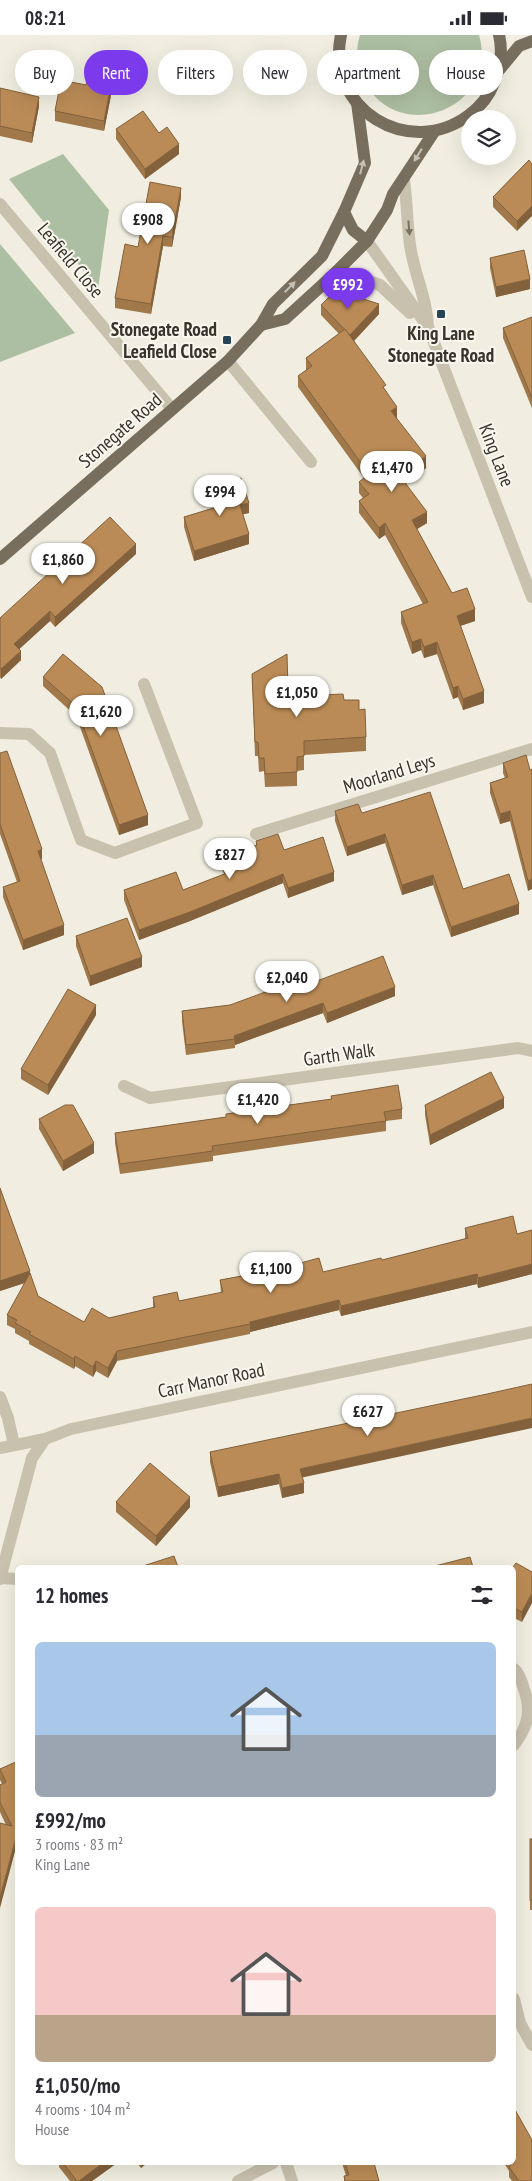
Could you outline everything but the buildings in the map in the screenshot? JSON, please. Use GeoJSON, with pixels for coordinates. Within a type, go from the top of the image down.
{"type":"FeatureCollection","features":[{"type":"Feature","properties":{"kind":"main road"},"geometry":{"type":"LineString","coordinates":[[499,35],[501,50]]}},
{"type":"Feature","properties":{"kind":"main road"},"geometry":{"type":"LineString","coordinates":[[338,39],[340,67],[346,87],[357,103],[372,118],[392,128],[413,132],[434,132],[457,124],[476,110],[488,95]]}},
{"type":"Feature","properties":{"kind":"main road"},"geometry":{"type":"LineString","coordinates":[[503,65],[519,46],[532,41]]}},
{"type":"Feature","properties":{"kind":"main road","name":"Stonegate Road"},"geometry":{"type":"LineString","coordinates":[[0,559],[228,361],[261,325],[273,304],[322,256],[344,212],[365,163],[357,103]]}},
{"type":"Feature","properties":{"kind":"main road"},"geometry":{"type":"LineString","coordinates":[[261,325],[285,319],[367,241],[387,210],[393,194],[434,132]]}},
{"type":"Feature","properties":{"kind":"main road"},"geometry":{"type":"LineString","coordinates":[[344,212],[353,229],[367,241]]}},
{"type":"Feature","properties":{"kind":"street","name":"King Lane"},"geometry":{"type":"LineString","coordinates":[[404,180],[410,245],[427,308],[428,327]]}},
{"type":"Feature","properties":{"kind":"street","name":"Leafield Close"},"geometry":{"type":"LineString","coordinates":[[0,204],[172,409]]}},
{"type":"Feature","properties":{"kind":"street","name":"King Lane"},"geometry":{"type":"LineString","coordinates":[[367,241],[428,327],[532,597]]}},
{"type":"Feature","properties":{"kind":"street","name":"King Lane"},"geometry":{"type":"LineString","coordinates":[[331,277],[358,277],[380,285],[428,327]]}},
{"type":"Feature","properties":{"kind":"street"},"geometry":{"type":"LineString","coordinates":[[228,361],[311,462]]}},
{"type":"Feature","properties":{"kind":"street"},"geometry":{"type":"LineString","coordinates":[[0,733],[29,734],[50,753],[80,840],[115,853],[197,823],[144,684]]}},
{"type":"Feature","properties":{"kind":"street","name":"Moorland Leys"},"geometry":{"type":"LineString","coordinates":[[256,834],[532,749]]}},
{"type":"Feature","properties":{"kind":"street","name":"Garth Walk"},"geometry":{"type":"LineString","coordinates":[[124,1086],[150,1098],[518,1049],[532,1051]]}},
{"type":"Feature","properties":{"kind":"street","name":"Carr Manor Road"},"geometry":{"type":"LineString","coordinates":[[0,1448],[45,1439],[71,1429],[532,1332]]}},
{"type":"Feature","properties":{"kind":"street"},"geometry":{"type":"LineString","coordinates":[[0,1397],[8,1418],[14,1445]]}},
{"type":"Feature","properties":{"kind":"street"},"geometry":{"type":"LineString","coordinates":[[15,1579],[0,1579],[32,1458],[45,1439]]}},
{"type":"Feature","properties":{"kind":"street"},"geometry":{"type":"LineString","coordinates":[[516,1670],[529,1703],[525,1730],[516,1742]]}},
{"type":"Feature","properties":{"kind":"street"},"geometry":{"type":"LineString","coordinates":[[516,2007],[520,2023],[532,2045]]}},
{"type":"Feature","properties":{"kind":"street"},"geometry":{"type":"LineString","coordinates":[[238,2181],[269,2165]]}},
{"type":"Feature","properties":{"kind":"street"},"geometry":{"type":"LineString","coordinates":[[287,2165],[292,2181]]}},
{"type":"Feature","properties":{"kind":"green space"},"geometry":{"type":"Polygon","coordinates":[[[360,35],[479,35],[480,50],[429,50],[429,95],[464,95],[460,100],[442,111],[420,115],[398,112],[379,100],[375,95],[419,95],[419,50],[358,50],[360,35]]]}},
{"type":"Feature","properties":{"kind":"green space"},"geometry":{"type":"Polygon","coordinates":[[[63,154],[109,210],[98,289],[9,179],[63,154]]]}},
{"type":"Feature","properties":{"kind":"green space"},"geometry":{"type":"Polygon","coordinates":[[[0,244],[75,333],[0,362],[0,244]]]}},
{"type":"Feature","properties":{"kind":"place","name":"King Lane Stonegate Road"},"geometry":{"type":"Point","coordinates":[441,314]}},
{"type":"Feature","properties":{"kind":"place","name":"Stonegate Road Leafield Close"},"geometry":{"type":"Point","coordinates":[227,340]}}]}
